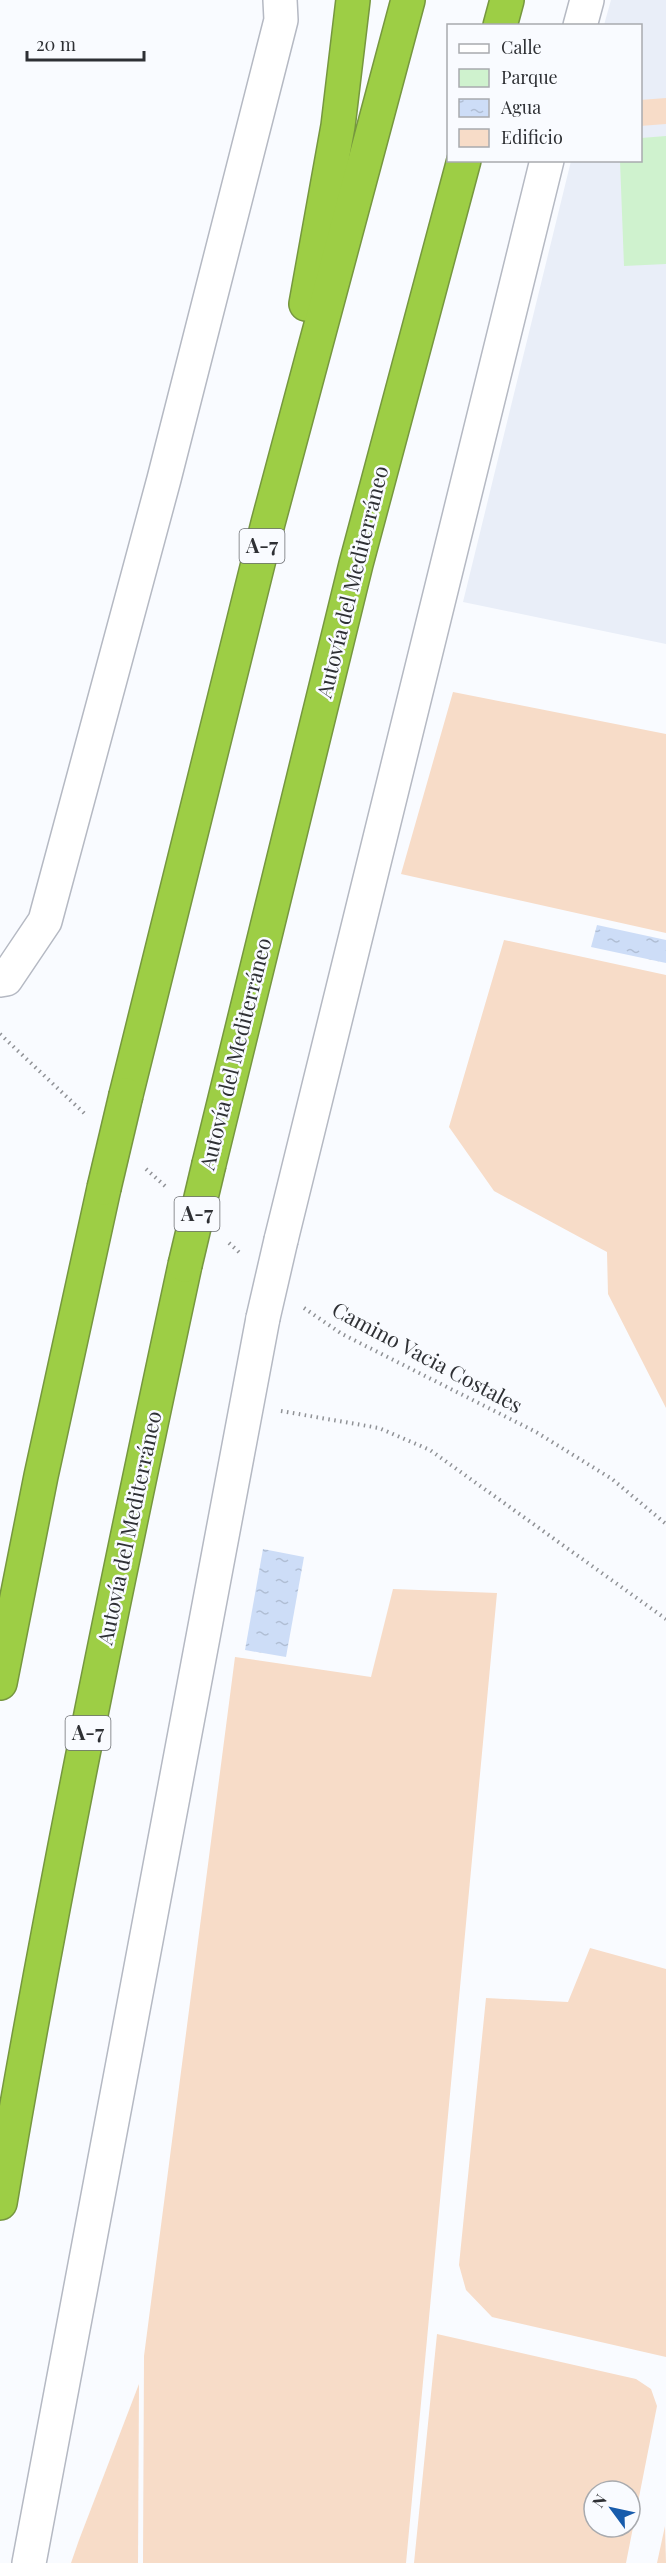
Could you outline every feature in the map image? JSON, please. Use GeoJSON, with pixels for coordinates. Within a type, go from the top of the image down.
{"type":"FeatureCollection","features":[{"type":"Feature","properties":{"kind":"highway"},"geometry":{"type":"LineString","coordinates":[[268,523],[338,126],[353,0]]}},
{"type":"Feature","properties":{"kind":"highway","name":"A-7"},"geometry":{"type":"LineString","coordinates":[[0,1683],[40,1476],[126,1095],[268,523],[408,0]]}},
{"type":"Feature","properties":{"kind":"highway"},"geometry":{"type":"LineString","coordinates":[[501,24],[507,0]]}},
{"type":"Feature","properties":{"kind":"highway","name":"Autovía del Mediterráneo"},"geometry":{"type":"LineString","coordinates":[[0,2203],[124,1550],[185,1265],[356,564],[463,162]]}},
{"type":"Feature","properties":{"kind":"street"},"geometry":{"type":"LineString","coordinates":[[0,980],[6,979],[45,921],[164,479],[281,20],[280,0]]}},
{"type":"Feature","properties":{"kind":"street"},"geometry":{"type":"LineString","coordinates":[[581,24],[587,0]]}},
{"type":"Feature","properties":{"kind":"street"},"geometry":{"type":"LineString","coordinates":[[29,2563],[263,1318],[547,162]]}},
{"type":"Feature","properties":{"kind":"path"},"geometry":{"type":"LineString","coordinates":[[0,1034],[88,1117]]}},
{"type":"Feature","properties":{"kind":"path"},"geometry":{"type":"LineString","coordinates":[[140,1163],[166,1187]]}},
{"type":"Feature","properties":{"kind":"path"},"geometry":{"type":"LineString","coordinates":[[227,1241],[244,1256]]}},
{"type":"Feature","properties":{"kind":"path","name":"Camino Vacia Costales"},"geometry":{"type":"LineString","coordinates":[[296,1303],[342,1334],[536,1432],[612,1479],[666,1524]]}},
{"type":"Feature","properties":{"kind":"path"},"geometry":{"type":"LineString","coordinates":[[248,1405],[380,1428],[430,1450],[666,1618]]}},
{"type":"Feature","properties":{"kind":"shaded area"},"geometry":{"type":"Polygon","coordinates":[[[611,0],[666,0],[666,644],[463,602],[571,162],[642,162],[642,24],[604,24],[611,0]]]}},
{"type":"Feature","properties":{"kind":"green space"},"geometry":{"type":"Polygon","coordinates":[[[666,136],[666,264],[624,266],[620,162],[642,162],[642,138],[666,136]]]}},
{"type":"Feature","properties":{"kind":"water"},"geometry":{"type":"Polygon","coordinates":[[[597,925],[666,940],[666,963],[591,947],[597,925]]]}},
{"type":"Feature","properties":{"kind":"water"},"geometry":{"type":"Polygon","coordinates":[[[263,1549],[304,1557],[286,1657],[245,1650],[263,1549]]]}},
{"type":"Feature","properties":{"kind":"building"},"geometry":{"type":"Polygon","coordinates":[[[666,98],[666,124],[642,126],[642,100],[666,98]]]}},
{"type":"Feature","properties":{"kind":"building"},"geometry":{"type":"Polygon","coordinates":[[[453,692],[666,734],[666,933],[401,874],[453,692]]]}},
{"type":"Feature","properties":{"kind":"building"},"geometry":{"type":"Polygon","coordinates":[[[504,940],[666,975],[666,1408],[608,1294],[607,1252],[494,1191],[449,1127],[504,940]]]}},
{"type":"Feature","properties":{"kind":"building"},"geometry":{"type":"Polygon","coordinates":[[[393,1589],[497,1593],[406,2563],[143,2563],[144,2356],[235,1657],[371,1677],[393,1589]]]}},
{"type":"Feature","properties":{"kind":"building"},"geometry":{"type":"Polygon","coordinates":[[[590,1948],[666,1969],[666,2357],[492,2317],[466,2290],[459,2265],[486,1998],[568,2002],[590,1948]]]}},
{"type":"Feature","properties":{"kind":"building"},"geometry":{"type":"Polygon","coordinates":[[[437,2334],[636,2379],[651,2389],[657,2406],[642,2482],[642,2479],[582,2479],[582,2539],[631,2539],[626,2563],[414,2563],[437,2334]]]}},
{"type":"Feature","properties":{"kind":"building"},"geometry":{"type":"Polygon","coordinates":[[[139,2384],[138,2563],[71,2563],[79,2540],[139,2384]]]}},
{"type":"Feature","properties":{"kind":"building"},"geometry":{"type":"Polygon","coordinates":[[[665,2526],[666,2563],[657,2563],[665,2526]]]}}]}
